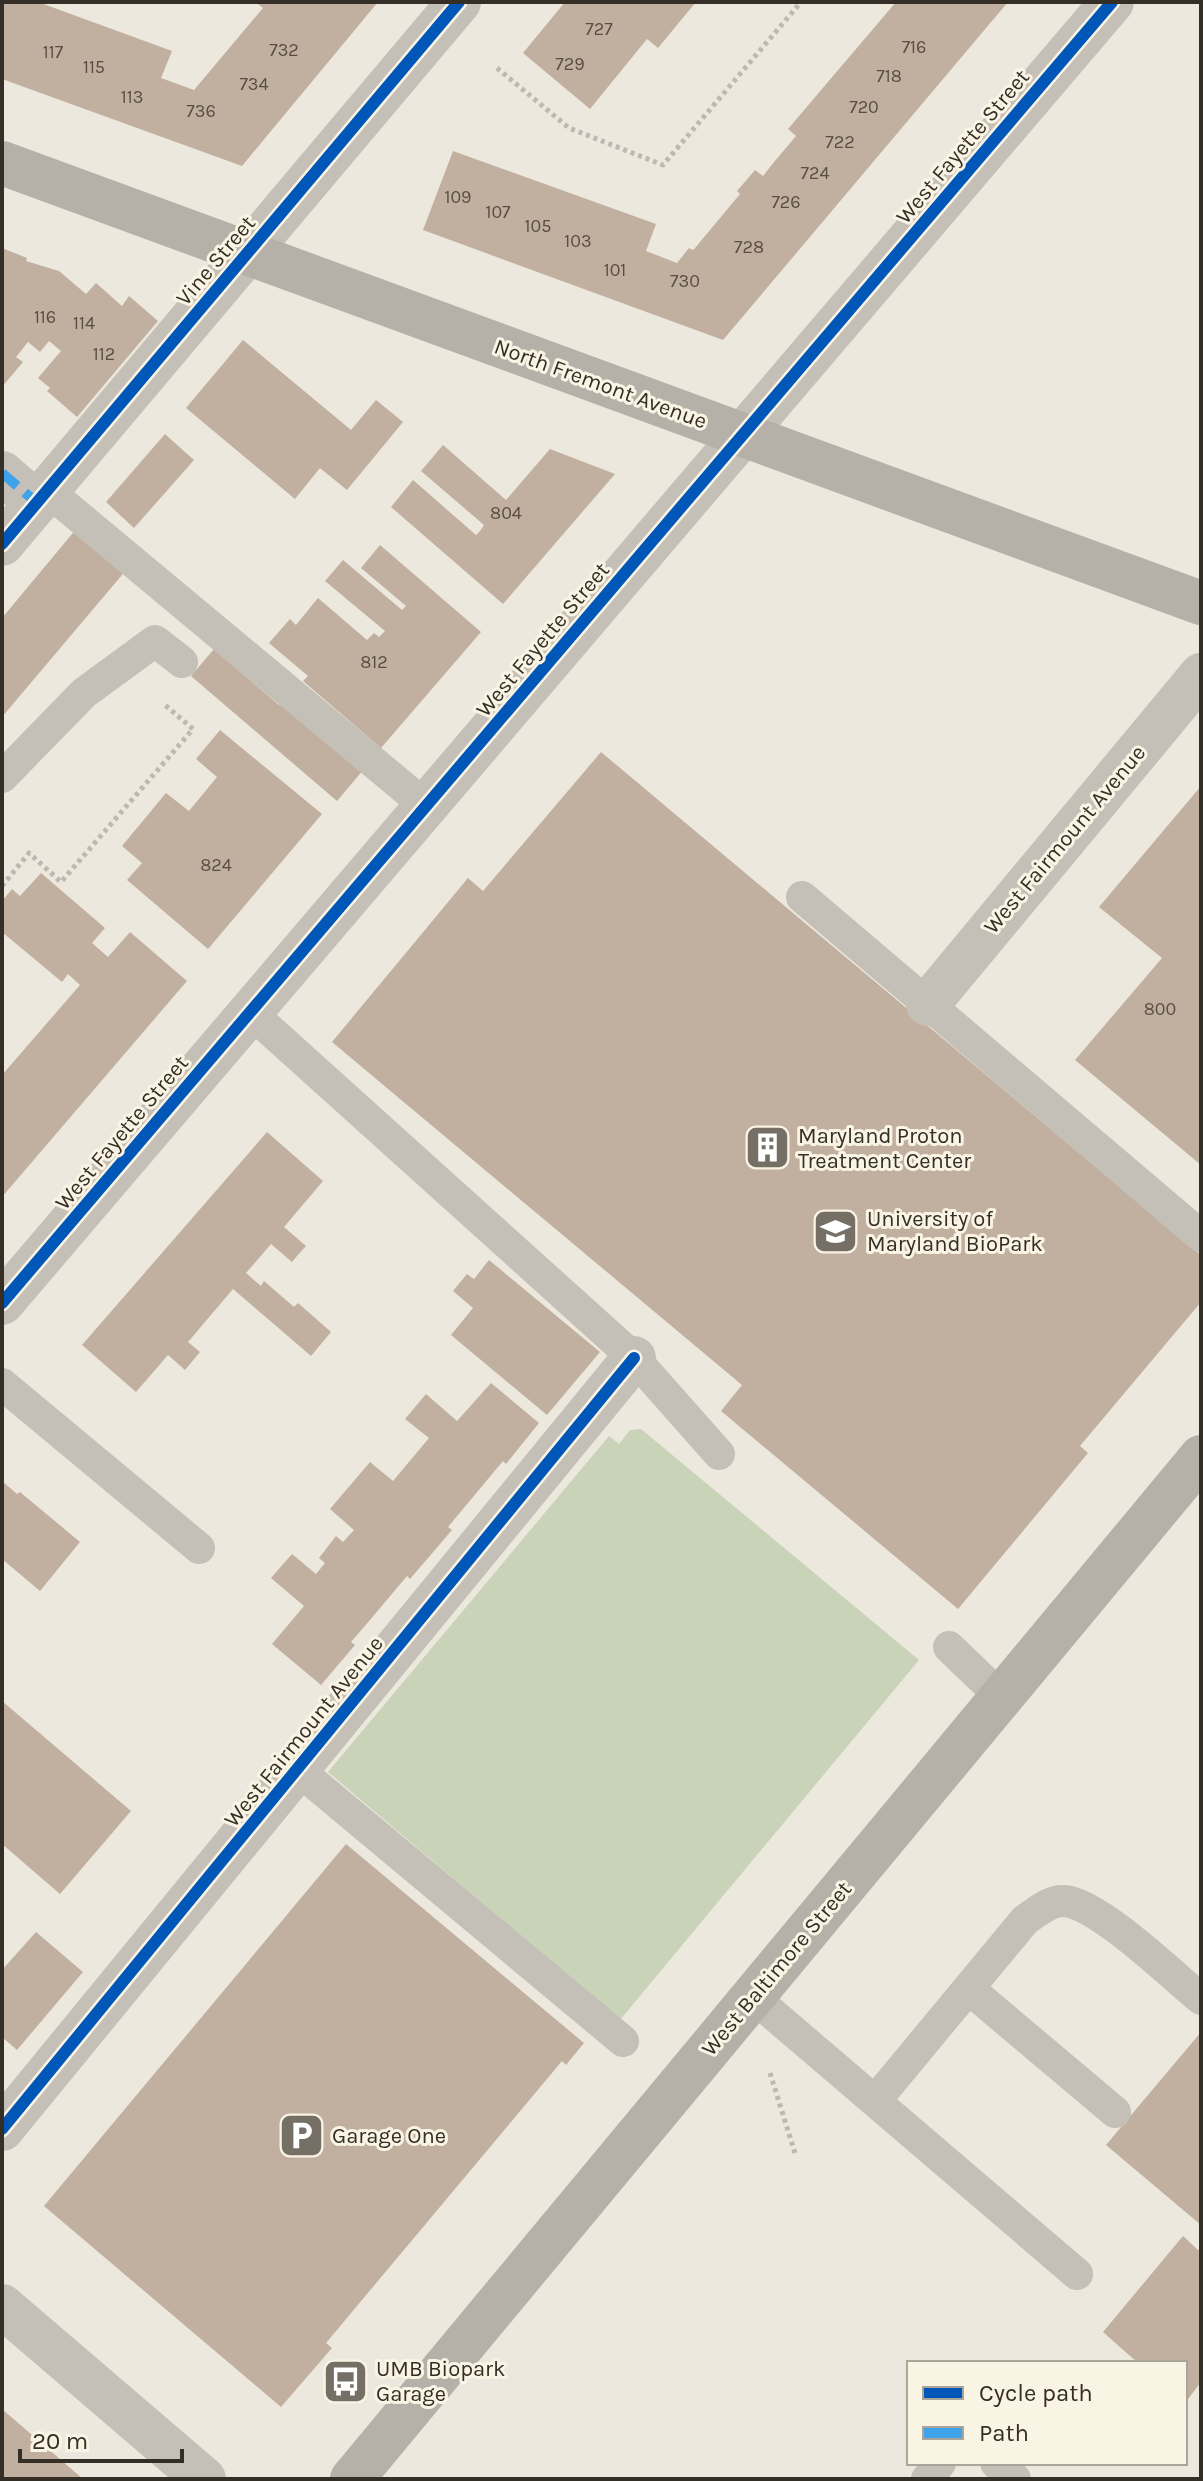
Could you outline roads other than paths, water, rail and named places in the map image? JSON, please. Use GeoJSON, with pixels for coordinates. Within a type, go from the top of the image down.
{"type":"FeatureCollection","features":[{"type":"Feature","properties":{"kind":"main road","name":"North Fremont Avenue"},"geometry":{"type":"LineString","coordinates":[[2,163],[1201,603]]}},
{"type":"Feature","properties":{"kind":"main road","name":"West Baltimore Street"},"geometry":{"type":"LineString","coordinates":[[352,2479],[1201,1457]]}},
{"type":"Feature","properties":{"kind":"street","name":"Vine Street"},"geometry":{"type":"LineString","coordinates":[[2,544],[459,2]]}},
{"type":"Feature","properties":{"kind":"street","name":"West Fayette Street"},"geometry":{"type":"LineString","coordinates":[[2,1303],[1112,2]]}},
{"type":"Feature","properties":{"kind":"street"},"geometry":{"type":"LineString","coordinates":[[2,473],[42,497]]}},
{"type":"Feature","properties":{"kind":"street","name":"West Fairmount Avenue"},"geometry":{"type":"LineString","coordinates":[[928,1004],[1201,675]]}},
{"type":"Feature","properties":{"kind":"street","name":"West Fairmount Avenue"},"geometry":{"type":"LineString","coordinates":[[2,2129],[634,1358]]}},
{"type":"Feature","properties":{"kind":"street"},"geometry":{"type":"LineString","coordinates":[[2,2306],[204,2479]]}},
{"type":"Feature","properties":{"kind":"lane"},"geometry":{"type":"LineString","coordinates":[[42,497],[426,806]]}},
{"type":"Feature","properties":{"kind":"lane"},"geometry":{"type":"LineString","coordinates":[[2,777],[84,693],[155,641],[182,662]]}},
{"type":"Feature","properties":{"kind":"lane"},"geometry":{"type":"LineString","coordinates":[[802,897],[1201,1236]]}},
{"type":"Feature","properties":{"kind":"lane"},"geometry":{"type":"LineString","coordinates":[[250,1012],[634,1358],[719,1454]]}},
{"type":"Feature","properties":{"kind":"lane"},"geometry":{"type":"LineString","coordinates":[[2,1384],[199,1548]]}},
{"type":"Feature","properties":{"kind":"lane"},"geometry":{"type":"LineString","coordinates":[[949,1647],[1001,1697]]}},
{"type":"Feature","properties":{"kind":"lane"},"geometry":{"type":"LineString","coordinates":[[297,1769],[623,2041]]}},
{"type":"Feature","properties":{"kind":"lane"},"geometry":{"type":"LineString","coordinates":[[875,2101],[1025,1920],[1055,1902],[1067,1901],[1081,1906],[1108,1922],[1201,1999]]}},
{"type":"Feature","properties":{"kind":"lane"},"geometry":{"type":"LineString","coordinates":[[969,1989],[1115,2112]]}},
{"type":"Feature","properties":{"kind":"lane"},"geometry":{"type":"LineString","coordinates":[[753,1997],[1077,2274]]}},
{"type":"Feature","properties":{"kind":"lane"},"geometry":{"type":"LineString","coordinates":[[998,2465],[1015,2479]]}},
{"type":"Feature","properties":{"kind":"place","name":"Maryland Proton Treatment Center"},"geometry":{"type":"Point","coordinates":[767,1148]}},
{"type":"Feature","properties":{"kind":"place","name":"University of Maryland BioPark"},"geometry":{"type":"Point","coordinates":[836,1231]}},
{"type":"Feature","properties":{"kind":"place","name":"Garage One"},"geometry":{"type":"Point","coordinates":[301,2135]}},
{"type":"Feature","properties":{"kind":"place","name":"UMB Biopark Garage"},"geometry":{"type":"Point","coordinates":[345,2381]}}]}
